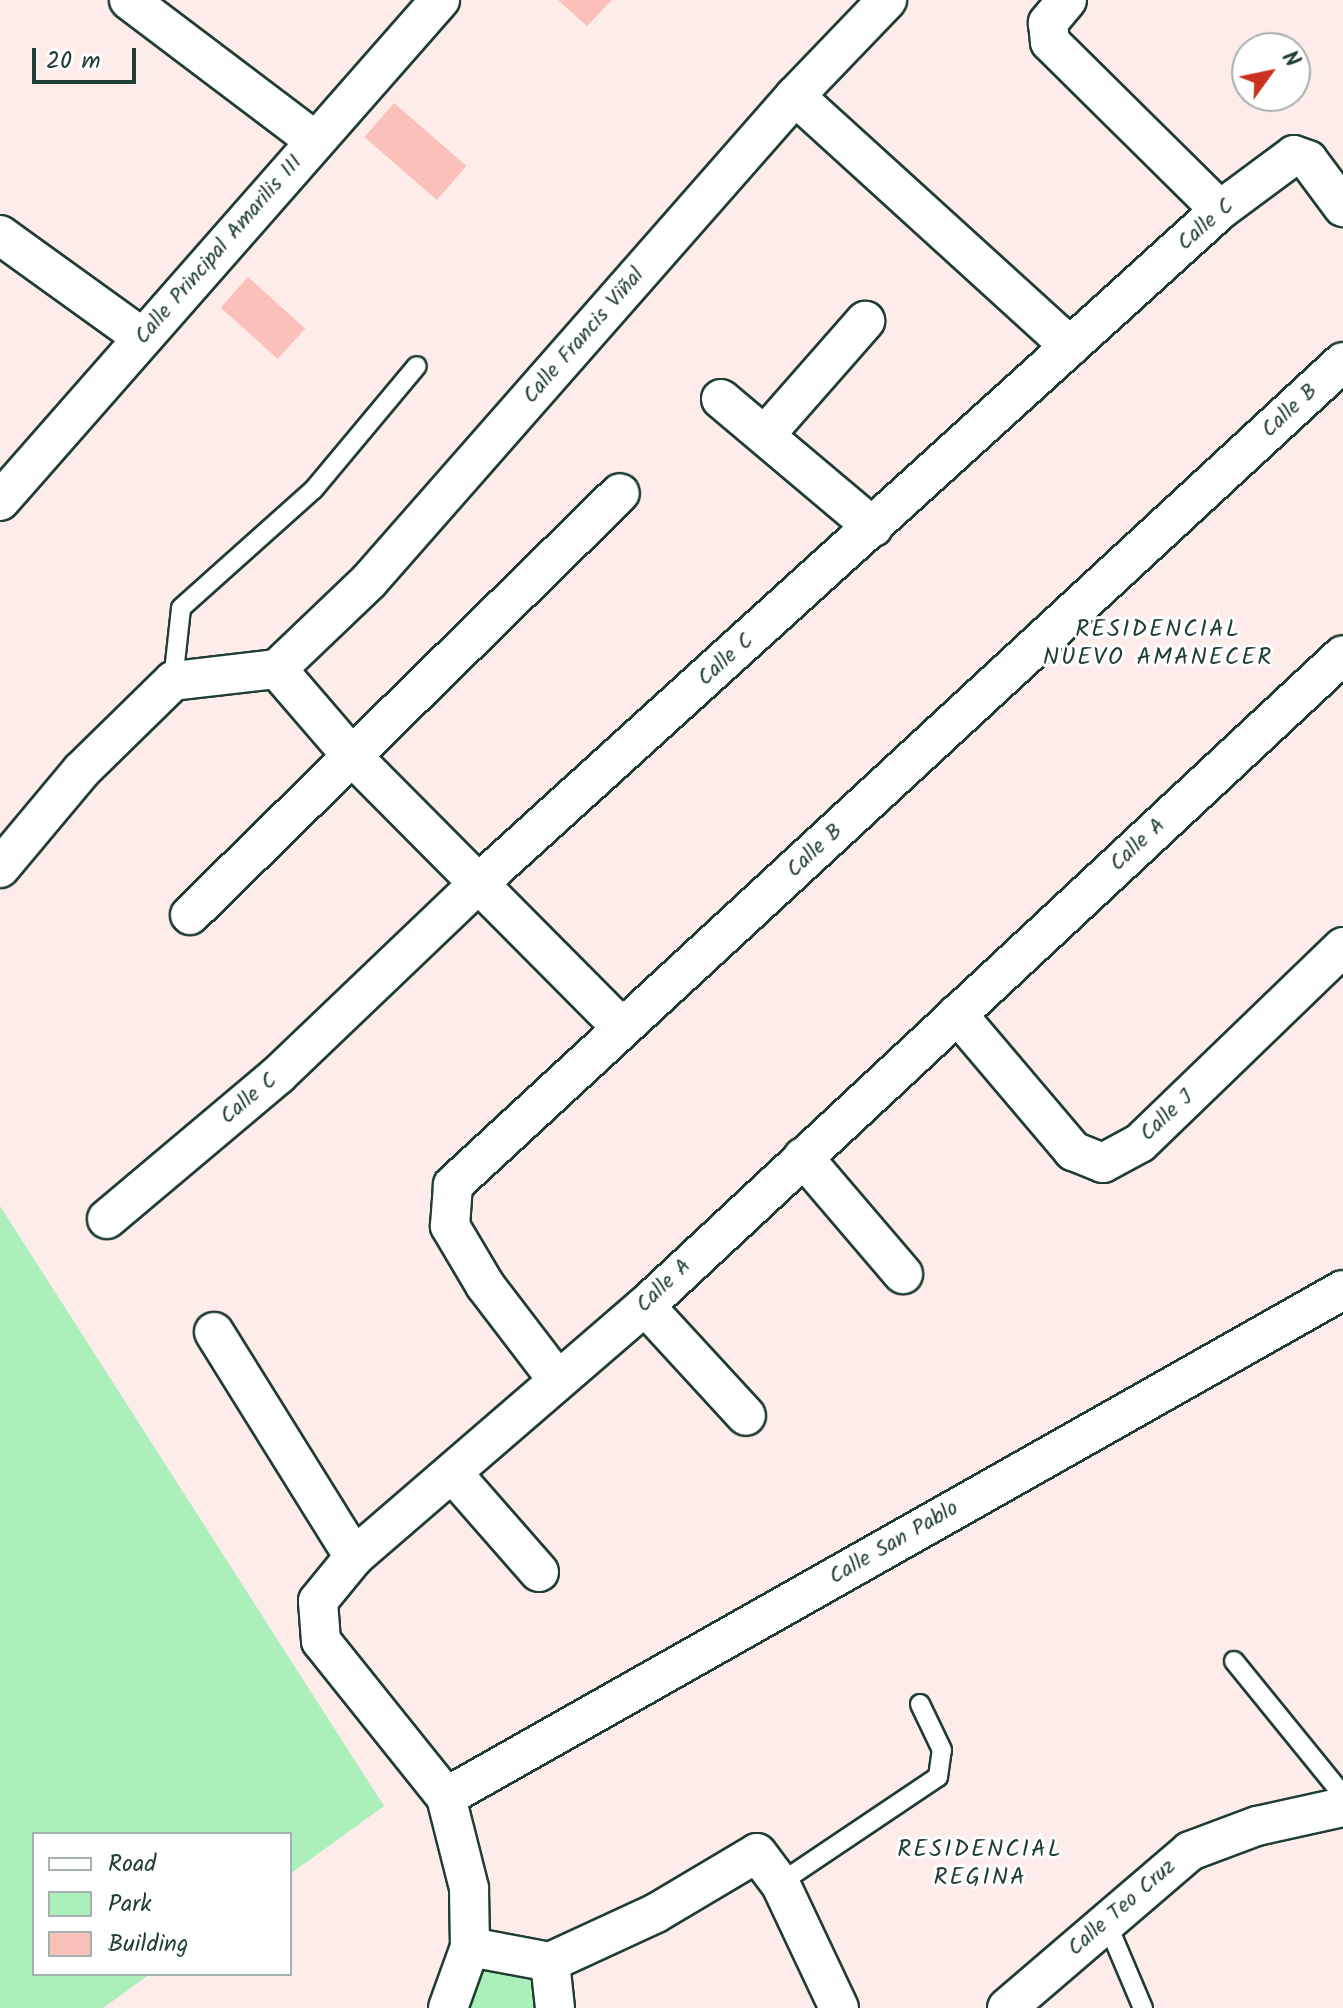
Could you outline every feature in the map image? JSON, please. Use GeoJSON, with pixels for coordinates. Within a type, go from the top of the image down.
{"type":"FeatureCollection","features":[{"type":"Feature","properties":{"kind":"street"},"geometry":{"type":"LineString","coordinates":[[129,0],[314,140]]}},
{"type":"Feature","properties":{"kind":"street","name":"Calle Principal Amarilis III"},"geometry":{"type":"LineString","coordinates":[[0,501],[440,0]]}},
{"type":"Feature","properties":{"kind":"street","name":"Calle Francis Viñal"},"geometry":{"type":"LineString","coordinates":[[277,669],[369,581],[795,96],[887,0]]}},
{"type":"Feature","properties":{"kind":"street"},"geometry":{"type":"LineString","coordinates":[[1067,0],[1048,23],[1050,42],[1220,210]]}},
{"type":"Feature","properties":{"kind":"street"},"geometry":{"type":"LineString","coordinates":[[795,96],[1070,346]]}},
{"type":"Feature","properties":{"kind":"street","name":"Calle C"},"geometry":{"type":"LineString","coordinates":[[107,1219],[278,1075],[480,882],[1220,210],[1294,155],[1308,160],[1343,207]]}},
{"type":"Feature","properties":{"kind":"street"},"geometry":{"type":"LineString","coordinates":[[0,235],[143,338]]}},
{"type":"Feature","properties":{"kind":"street"},"geometry":{"type":"LineString","coordinates":[[765,435],[865,321]]}},
{"type":"Feature","properties":{"kind":"street","name":"Calle B"},"geometry":{"type":"LineString","coordinates":[[556,1378],[485,1285],[450,1226],[453,1185],[1343,362]]}},
{"type":"Feature","properties":{"kind":"street"},"geometry":{"type":"LineString","coordinates":[[721,399],[873,527]]}},
{"type":"Feature","properties":{"kind":"street"},"geometry":{"type":"LineString","coordinates":[[190,915],[350,754],[620,493]]}},
{"type":"Feature","properties":{"kind":"street","name":"Calle A"},"geometry":{"type":"LineString","coordinates":[[448,2008],[470,1947],[469,1888],[446,1797],[321,1641],[318,1601],[354,1557],[454,1475],[556,1378],[645,1306],[1343,655]]}},
{"type":"Feature","properties":{"kind":"street"},"geometry":{"type":"LineString","coordinates":[[0,868],[81,771],[173,681],[277,669],[350,754],[621,1027]]}},
{"type":"Feature","properties":{"kind":"street","name":"Calle J"},"geometry":{"type":"LineString","coordinates":[[957,1014],[1073,1151],[1103,1163],[1140,1143],[1343,947]]}},
{"type":"Feature","properties":{"kind":"street"},"geometry":{"type":"LineString","coordinates":[[803,1157],[903,1274]]}},
{"type":"Feature","properties":{"kind":"street","name":"Calle San Pablo"},"geometry":{"type":"LineString","coordinates":[[446,1797],[1343,1290]]}},
{"type":"Feature","properties":{"kind":"street"},"geometry":{"type":"LineString","coordinates":[[645,1306],[746,1416]]}},
{"type":"Feature","properties":{"kind":"street"},"geometry":{"type":"LineString","coordinates":[[214,1332],[354,1557]]}},
{"type":"Feature","properties":{"kind":"street"},"geometry":{"type":"LineString","coordinates":[[454,1475],[539,1572]]}},
{"type":"Feature","properties":{"kind":"street","name":"Calle Teo Cruz"},"geometry":{"type":"LineString","coordinates":[[1007,2008],[1190,1851],[1257,1826],[1343,1807]]}},
{"type":"Feature","properties":{"kind":"street"},"geometry":{"type":"LineString","coordinates":[[470,1947],[550,1962],[707,1886],[744,1857],[757,1853],[780,1883],[839,2008]]}},
{"type":"Feature","properties":{"kind":"street"},"geometry":{"type":"LineString","coordinates":[[550,1962],[555,2008]]}},
{"type":"Feature","properties":{"kind":"lane"},"geometry":{"type":"LineString","coordinates":[[173,681],[181,608],[314,489],[417,366]]}},
{"type":"Feature","properties":{"kind":"lane"},"geometry":{"type":"LineString","coordinates":[[1234,1661],[1343,1795]]}},
{"type":"Feature","properties":{"kind":"lane"},"geometry":{"type":"LineString","coordinates":[[780,1883],[938,1777],[942,1750],[920,1704]]}},
{"type":"Feature","properties":{"kind":"lane"},"geometry":{"type":"LineString","coordinates":[[1106,1921],[1143,2008]]}},
{"type":"Feature","properties":{"kind":"green space"},"geometry":{"type":"Polygon","coordinates":[[[0,1206],[384,1806],[292,1873],[292,1832],[32,1832],[32,1976],[147,1976],[103,2008],[0,2008],[0,1206]]]}},
{"type":"Feature","properties":{"kind":"green space"},"geometry":{"type":"Polygon","coordinates":[[[483,1966],[535,1978],[537,2008],[467,2008],[483,1966]]]}},
{"type":"Feature","properties":{"kind":"building"},"geometry":{"type":"Polygon","coordinates":[[[558,0],[612,0],[587,26],[558,0]]]}},
{"type":"Feature","properties":{"kind":"building"},"geometry":{"type":"Polygon","coordinates":[[[394,103],[466,166],[437,200],[364,137],[394,103]]]}},
{"type":"Feature","properties":{"kind":"building"},"geometry":{"type":"Polygon","coordinates":[[[248,277],[305,329],[278,359],[221,307],[248,277]]]}},
{"type":"Feature","properties":{"kind":"district","name":"RESIDENCIAL NUEVO AMANECER"},"geometry":{"type":"Point","coordinates":[1158,644]}},
{"type":"Feature","properties":{"kind":"district","name":"RESIDENCIAL REGINA"},"geometry":{"type":"Point","coordinates":[980,1864]}}]}
